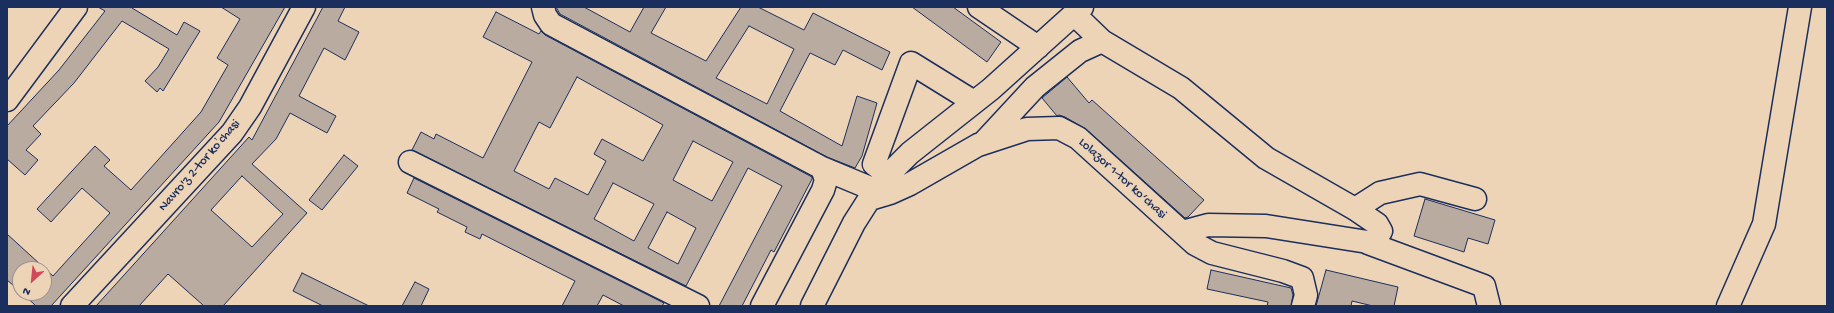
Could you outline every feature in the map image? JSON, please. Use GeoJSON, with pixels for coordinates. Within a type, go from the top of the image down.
{"type":"FeatureCollection","features":[{"type":"Feature","properties":{"kind":"street"},"geometry":{"type":"LineString","coordinates":[[7,100],[76,7]]}},
{"type":"Feature","properties":{"kind":"street"},"geometry":{"type":"LineString","coordinates":[[72,306],[232,133],[250,107],[304,7]]}},
{"type":"Feature","properties":{"kind":"street"},"geometry":{"type":"LineString","coordinates":[[543,7],[545,15],[551,24],[822,168],[877,188]]}},
{"type":"Feature","properties":{"kind":"street"},"geometry":{"type":"LineString","coordinates":[[979,7],[1038,47]]}},
{"type":"Feature","properties":{"kind":"street"},"geometry":{"type":"LineString","coordinates":[[1728,306],[1764,224],[1800,7]]}},
{"type":"Feature","properties":{"kind":"street"},"geometry":{"type":"LineString","coordinates":[[812,306],[854,223],[877,188],[910,153],[991,89],[1078,10],[1102,41],[1181,88],[1266,158],[1356,209],[1377,224],[1381,231],[1374,243],[1266,226],[1208,225],[1182,232]]}},
{"type":"Feature","properties":{"kind":"street"},"geometry":{"type":"LineString","coordinates":[[983,143],[1035,87],[1080,51],[1102,41]]}},
{"type":"Feature","properties":{"kind":"street"},"geometry":{"type":"LineString","coordinates":[[877,188],[874,164],[911,63],[974,102]]}},
{"type":"Feature","properties":{"kind":"street","name":"Lolazor 1-tor ko‘chasi"},"geometry":{"type":"LineString","coordinates":[[877,188],[890,193],[910,184],[983,143],[1027,128],[1059,128],[1078,138],[1195,244],[1212,253],[1283,271],[1302,278],[1306,295],[1303,306]]}},
{"type":"Feature","properties":{"kind":"street"},"geometry":{"type":"LineString","coordinates":[[410,162],[698,306]]}},
{"type":"Feature","properties":{"kind":"street"},"geometry":{"type":"LineString","coordinates":[[762,306],[823,190],[826,180],[822,168]]}},
{"type":"Feature","properties":{"kind":"street"},"geometry":{"type":"LineString","coordinates":[[1356,209],[1380,193],[1420,184],[1475,199]]}},
{"type":"Feature","properties":{"kind":"street"},"geometry":{"type":"LineString","coordinates":[[1368,243],[1484,286],[1489,306]]}},
{"type":"Feature","properties":{"kind":"building"},"geometry":{"type":"Polygon","coordinates":[[[98,7],[133,7],[132,8],[177,35],[184,22],[200,31],[163,91],[160,88],[157,92],[145,81],[158,67],[169,49],[122,21],[74,83],[33,126],[41,134],[26,150],[38,160],[25,175],[7,159],[7,126],[59,70],[105,11],[98,7]]]}},
{"type":"Feature","properties":{"kind":"building"},"geometry":{"type":"Polygon","coordinates":[[[221,7],[285,7],[219,122],[51,306],[36,306],[31,301],[52,301],[52,275],[53,276],[110,213],[82,188],[51,222],[37,209],[95,146],[110,160],[104,166],[131,190],[201,112],[228,65],[217,58],[240,19],[221,7]]]}},
{"type":"Feature","properties":{"kind":"building"},"geometry":{"type":"Polygon","coordinates":[[[323,7],[345,7],[338,21],[359,32],[345,60],[324,48],[299,96],[336,116],[327,133],[290,113],[276,139],[252,164],[307,213],[223,306],[204,306],[168,274],[139,306],[96,306],[249,137],[252,140],[323,7]],[[242,176],[211,210],[252,247],[283,214],[242,176]]]}},
{"type":"Feature","properties":{"kind":"building"},"geometry":{"type":"Polygon","coordinates":[[[556,7],[584,7],[630,32],[644,7],[666,7],[651,33],[706,61],[741,7],[758,7],[804,30],[813,13],[890,52],[882,70],[843,50],[835,65],[810,53],[780,111],[842,146],[857,96],[877,103],[862,156],[855,168],[827,157],[560,14],[556,7]],[[749,26],[716,78],[767,104],[794,49],[749,26]]]}},
{"type":"Feature","properties":{"kind":"building"},"geometry":{"type":"Polygon","coordinates":[[[912,7],[953,7],[1001,42],[987,62],[912,7]]]}},
{"type":"Feature","properties":{"kind":"building"},"geometry":{"type":"Polygon","coordinates":[[[496,12],[539,34],[541,31],[545,35],[812,177],[774,252],[771,250],[742,306],[719,306],[782,186],[748,168],[686,286],[412,150],[421,132],[434,139],[436,134],[483,158],[532,62],[483,37],[496,12]],[[577,77],[550,128],[539,122],[514,171],[549,189],[555,178],[588,195],[606,161],[594,154],[602,139],[643,161],[663,125],[577,77]],[[693,141],[673,180],[712,201],[733,162],[693,141]],[[613,183],[594,219],[634,241],[654,204],[613,183]],[[667,212],[648,248],[678,264],[696,228],[667,212]]]}},
{"type":"Feature","properties":{"kind":"building"},"geometry":{"type":"Polygon","coordinates":[[[1067,77],[1089,103],[1092,100],[1204,200],[1188,217],[1185,218],[1086,129],[1065,117],[1059,115],[1057,116],[1042,98],[1067,77]]]}},
{"type":"Feature","properties":{"kind":"building"},"geometry":{"type":"Polygon","coordinates":[[[344,155],[358,166],[322,210],[309,200],[344,155]]]}},
{"type":"Feature","properties":{"kind":"building"},"geometry":{"type":"Polygon","coordinates":[[[414,178],[664,303],[662,306],[624,306],[603,295],[597,306],[562,306],[575,281],[482,234],[480,239],[465,232],[467,227],[437,212],[439,209],[407,193],[414,178]]]}},
{"type":"Feature","properties":{"kind":"building"},"geometry":{"type":"Polygon","coordinates":[[[1425,199],[1495,220],[1488,244],[1468,238],[1464,252],[1414,236],[1425,199]]]}},
{"type":"Feature","properties":{"kind":"building"},"geometry":{"type":"Polygon","coordinates":[[[7,234],[37,261],[12,261],[12,284],[7,280],[7,234]]]}},
{"type":"Feature","properties":{"kind":"building"},"geometry":{"type":"Polygon","coordinates":[[[1211,270],[1291,288],[1293,295],[1291,306],[1267,306],[1268,302],[1207,289],[1211,270]]]}},
{"type":"Feature","properties":{"kind":"building"},"geometry":{"type":"Polygon","coordinates":[[[1326,270],[1398,287],[1394,306],[1373,306],[1352,301],[1351,306],[1316,306],[1326,270]]]}},
{"type":"Feature","properties":{"kind":"building"},"geometry":{"type":"Polygon","coordinates":[[[302,273],[369,306],[323,306],[293,291],[302,273]]]}},
{"type":"Feature","properties":{"kind":"building"},"geometry":{"type":"Polygon","coordinates":[[[415,282],[429,289],[421,306],[402,306],[415,282]]]}}]}
